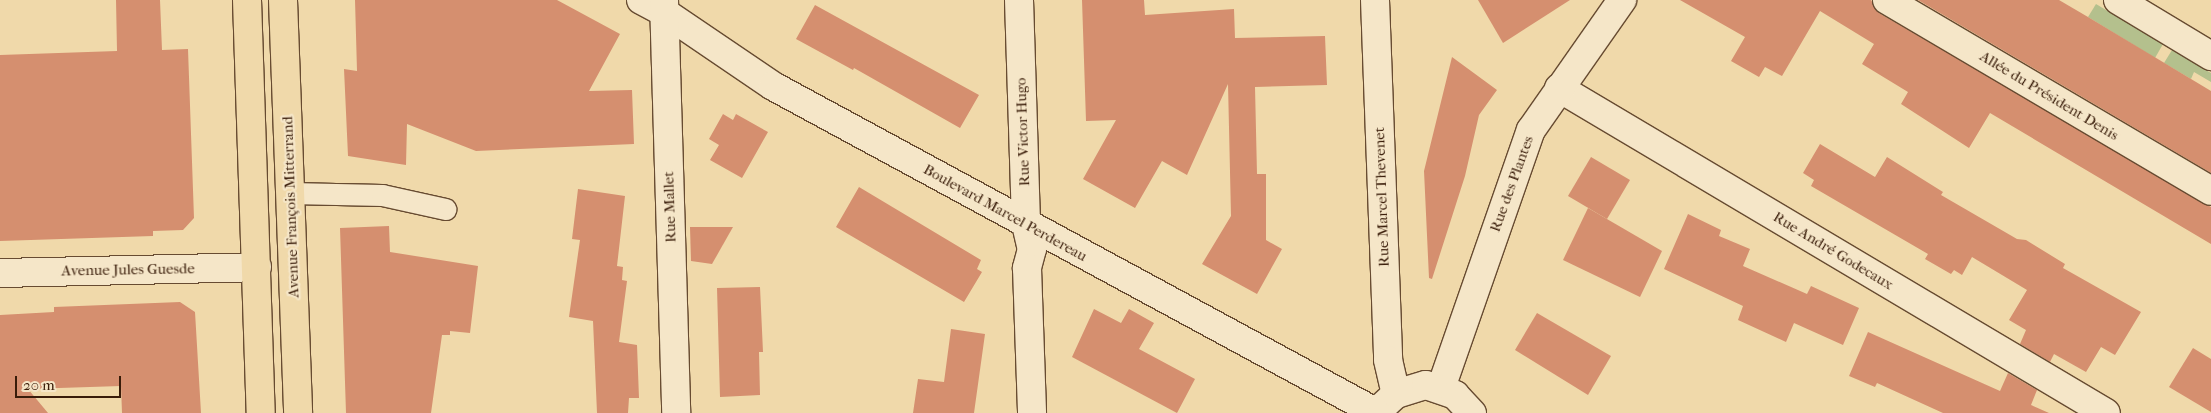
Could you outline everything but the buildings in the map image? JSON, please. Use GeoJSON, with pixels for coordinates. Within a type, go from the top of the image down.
{"type":"FeatureCollection","features":[{"type":"Feature","properties":{"kind":"main road"},"geometry":{"type":"LineString","coordinates":[[247,0],[262,413]]}},
{"type":"Feature","properties":{"kind":"main road","name":"Avenue François Mitterrand"},"geometry":{"type":"LineString","coordinates":[[283,0],[298,413]]}},
{"type":"Feature","properties":{"kind":"street","name":"Rue Victor Hugo"},"geometry":{"type":"LineString","coordinates":[[1020,0],[1026,224],[1032,249],[1027,268],[1032,413]]}},
{"type":"Feature","properties":{"kind":"street","name":"Rue Marcel Thevenet"},"geometry":{"type":"LineString","coordinates":[[1375,0],[1388,360],[1384,407]]}},
{"type":"Feature","properties":{"kind":"street","name":"Rue des Plantes"},"geometry":{"type":"LineString","coordinates":[[1441,388],[1531,130],[1622,0]]}},
{"type":"Feature","properties":{"kind":"street","name":"Allée du Président Denis"},"geometry":{"type":"LineString","coordinates":[[1887,0],[2211,192]]}},
{"type":"Feature","properties":{"kind":"street"},"geometry":{"type":"LineString","coordinates":[[2118,0],[2211,56]]}},
{"type":"Feature","properties":{"kind":"street","name":"Boulevard Marcel Perdereau"},"geometry":{"type":"LineString","coordinates":[[656,4],[773,86],[1026,224],[1384,407]]}},
{"type":"Feature","properties":{"kind":"street","name":"Rue Mallet"},"geometry":{"type":"LineString","coordinates":[[656,4],[676,413]]}},
{"type":"Feature","properties":{"kind":"street","name":"Rue André Godecaux"},"geometry":{"type":"LineString","coordinates":[[1559,88],[2096,410]]}},
{"type":"Feature","properties":{"kind":"street","name":"Avenue Jules Guesde"},"geometry":{"type":"LineString","coordinates":[[0,273],[257,267]]}},
{"type":"Feature","properties":{"kind":"street"},"geometry":{"type":"LineString","coordinates":[[1384,407],[1426,385],[1441,388],[1455,395],[1472,413]]}},
{"type":"Feature","properties":{"kind":"lane"},"geometry":{"type":"LineString","coordinates":[[290,193],[382,195],[444,209]]}},
{"type":"Feature","properties":{"kind":"green space"},"geometry":{"type":"Polygon","coordinates":[[[2096,4],[2163,44],[2155,58],[2088,17],[2096,4]]]}},
{"type":"Feature","properties":{"kind":"green space"},"geometry":{"type":"Polygon","coordinates":[[[2172,50],[2211,73],[2211,82],[2194,72],[2191,79],[2164,63],[2172,50]]]}}]}
